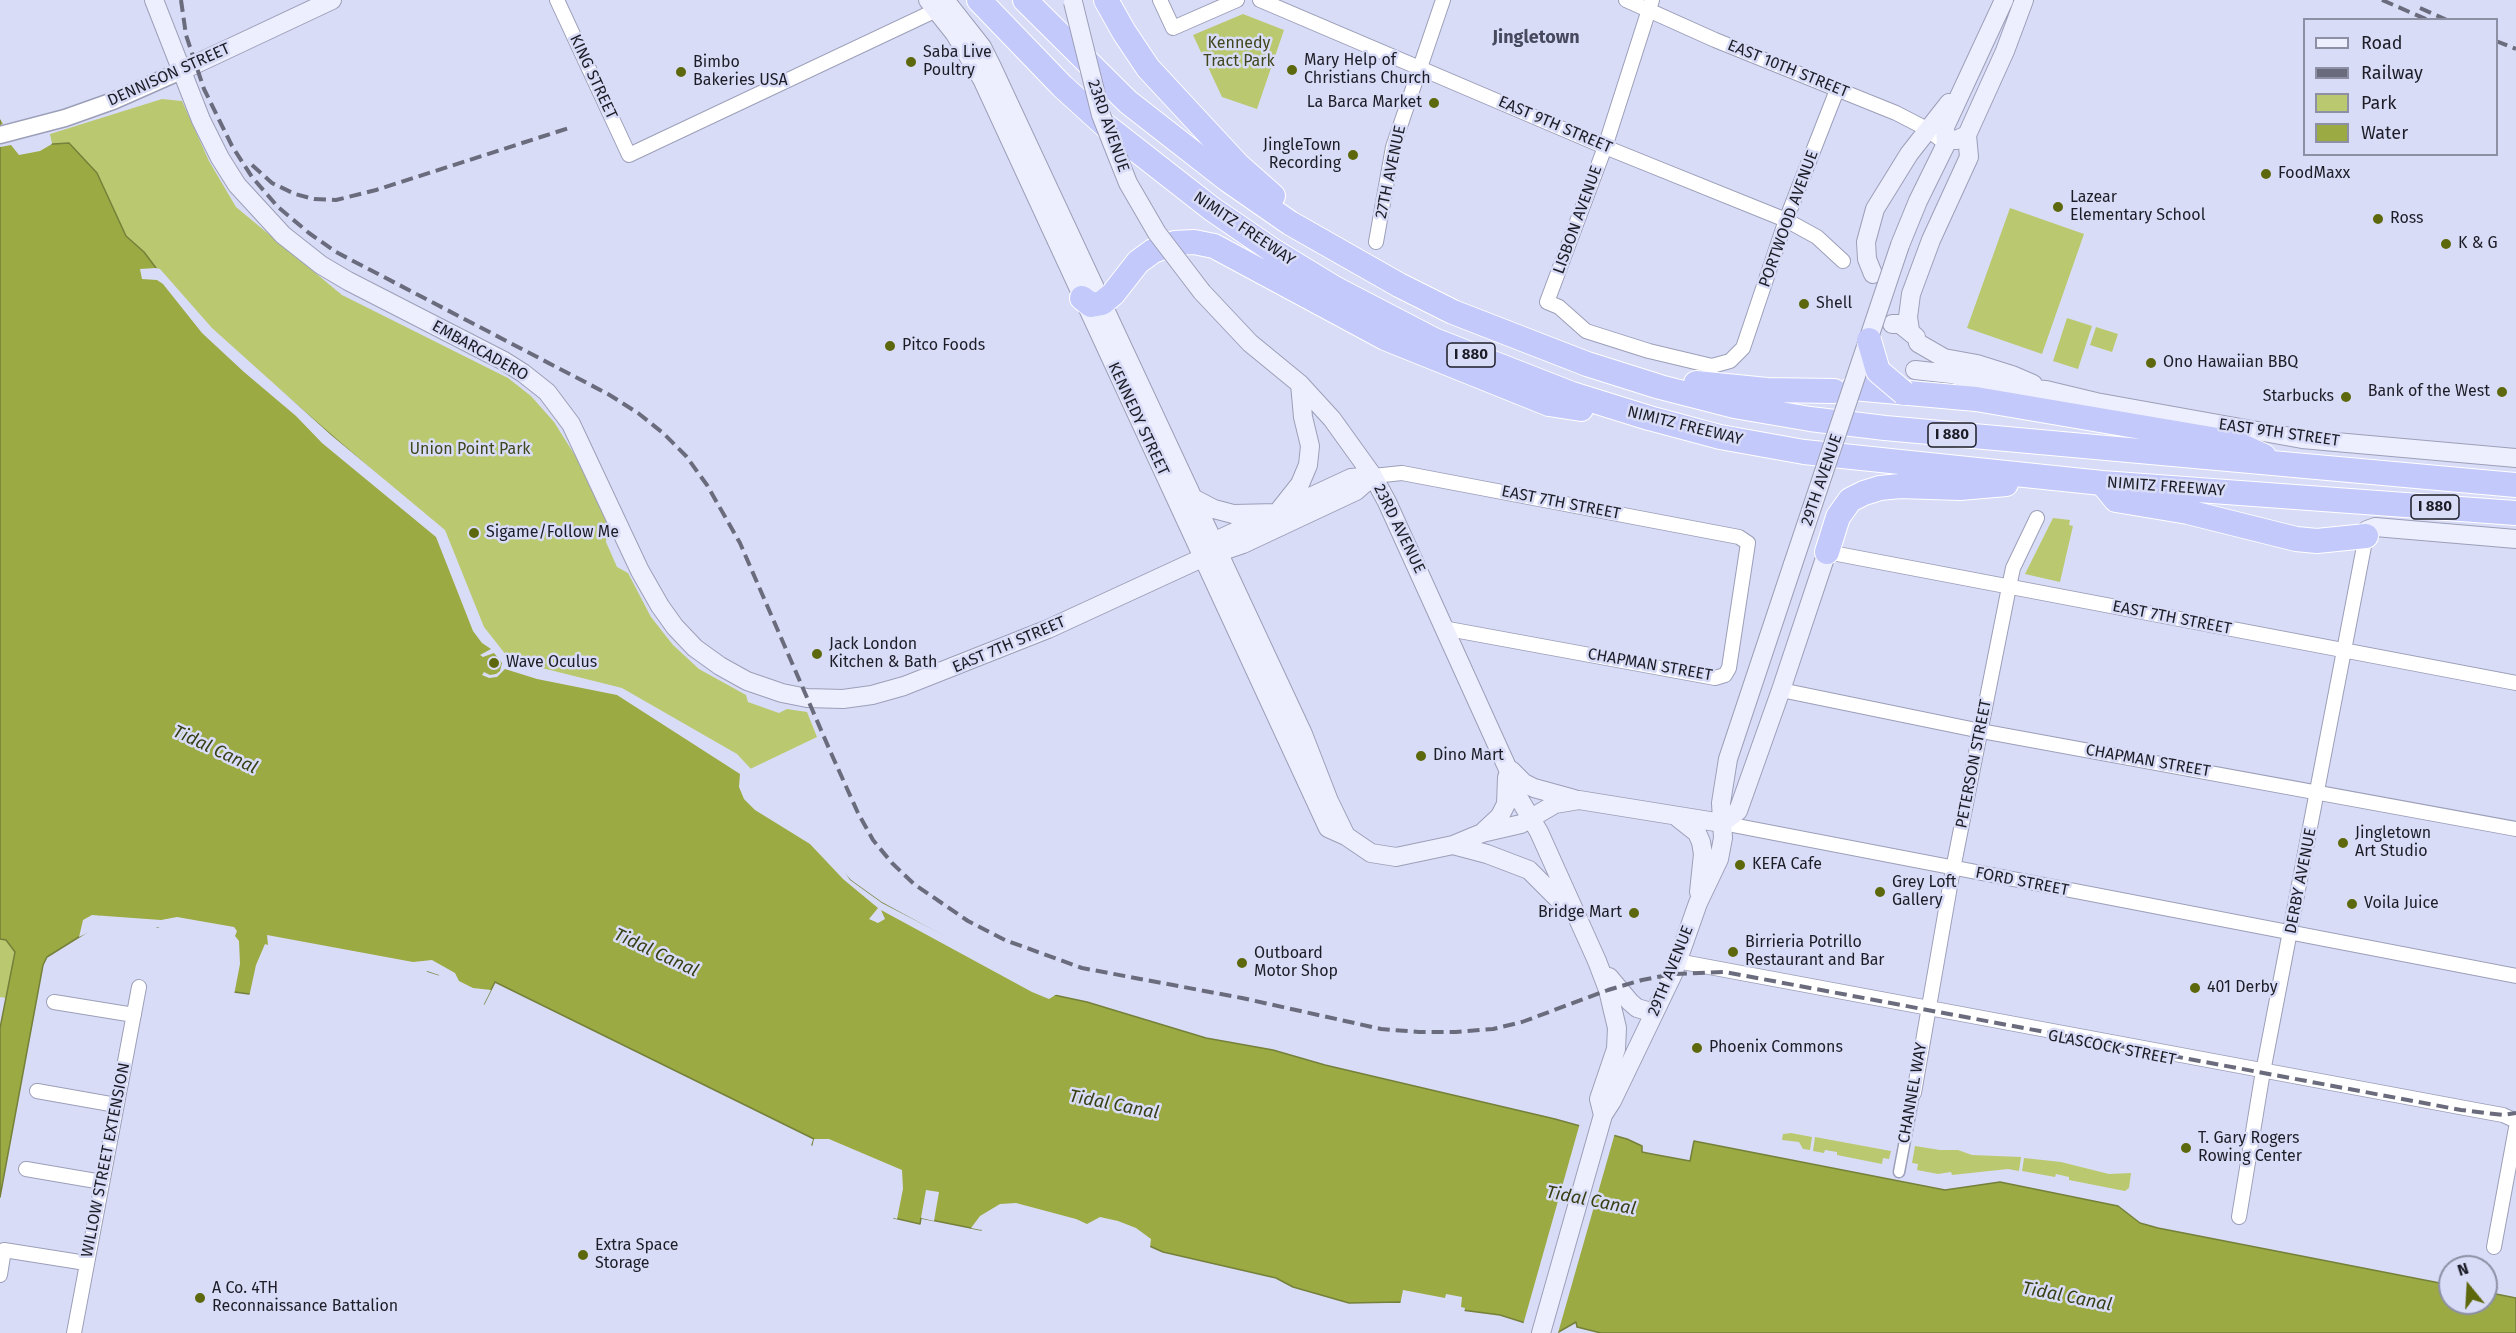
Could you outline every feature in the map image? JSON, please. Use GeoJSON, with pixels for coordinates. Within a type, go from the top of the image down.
{"type":"FeatureCollection","features":[{"type":"Feature","properties":{"kind":"highway","name":"NIMITZ FREEWAY"},"geometry":{"type":"LineString","coordinates":[[979,0],[1062,86],[1106,126],[1212,209],[1272,250],[1336,289],[1434,340],[1572,394],[1720,437],[1804,452],[2102,483],[2516,513]]}},
{"type":"Feature","properties":{"kind":"highway","name":"NIMITZ FREEWAY"},"geometry":{"type":"LineString","coordinates":[[1024,0],[1095,71],[1172,139],[1272,210],[1352,259],[1453,312],[1515,338],[1623,376],[1734,406],[1810,419],[1884,428],[2516,485]]}},
{"type":"Feature","properties":{"kind":"highway"},"geometry":{"type":"LineString","coordinates":[[1106,0],[1148,68],[1213,135],[1238,165],[1352,259]]}},
{"type":"Feature","properties":{"kind":"highway"},"geometry":{"type":"LineString","coordinates":[[1092,300],[1113,294],[1138,262],[1153,251],[1175,243],[1194,242],[1214,246],[1385,338],[1549,404],[1649,418]]}},
{"type":"Feature","properties":{"kind":"highway"},"geometry":{"type":"LineString","coordinates":[[1869,340],[1878,371],[1976,399],[2235,443],[2286,465]]}},
{"type":"Feature","properties":{"kind":"highway"},"geometry":{"type":"LineString","coordinates":[[1623,376],[1756,389],[1843,390],[1910,379]]}},
{"type":"Feature","properties":{"kind":"highway"},"geometry":{"type":"LineString","coordinates":[[1827,552],[1838,517],[1850,501],[1872,490],[1900,486],[1960,488],[2066,479]]}},
{"type":"Feature","properties":{"kind":"highway"},"geometry":{"type":"LineString","coordinates":[[2102,483],[2116,500],[2216,518],[2296,539],[2317,541],[2366,536]]}},
{"type":"Feature","properties":{"kind":"main road","name":"EMBARCADERO"},"geometry":{"type":"LineString","coordinates":[[154,0],[201,120],[220,159],[237,185],[267,219],[321,265],[504,361],[547,392],[572,424],[640,571],[675,627],[695,648],[738,676],[782,693],[807,698]]}},
{"type":"Feature","properties":{"kind":"main road","name":"DENNISON STREET"},"geometry":{"type":"LineString","coordinates":[[181,71],[332,0]]}},
{"type":"Feature","properties":{"kind":"main road","name":"29TH AVENUE"},"geometry":{"type":"LineString","coordinates":[[1603,1114],[1612,1101],[1654,1013],[1677,961],[1698,903],[1719,860],[1723,838],[1721,803],[1728,759],[1793,564],[1843,390],[1869,340],[1900,245],[1918,201],[1946,144],[1945,127],[2004,0]]}},
{"type":"Feature","properties":{"kind":"main road"},"geometry":{"type":"LineString","coordinates":[[1910,379],[1920,352],[1908,317],[1911,294],[1931,240],[1970,157],[1967,135],[2005,51],[2024,0]]}},
{"type":"Feature","properties":{"kind":"main road","name":"23RD AVENUE"},"geometry":{"type":"LineString","coordinates":[[1073,1],[1101,115],[1128,183],[1147,217],[1182,267],[1227,318],[1250,343],[1300,384],[1332,419],[1373,476],[1387,502],[1507,766],[1517,795],[1531,819],[1598,961],[1617,1028],[1616,1049],[1599,1099],[1603,1114]]}},
{"type":"Feature","properties":{"kind":"main road","name":"KENNEDY STREET"},"geometry":{"type":"LineString","coordinates":[[939,4],[982,47],[1092,300],[1211,551],[1304,734],[1329,801],[1346,836],[1371,853],[1396,857],[1453,845],[1482,833],[1521,824],[1531,819]]}},
{"type":"Feature","properties":{"kind":"main road"},"geometry":{"type":"LineString","coordinates":[[1873,274],[1867,259],[1866,242],[1875,209],[1927,129],[1967,81]]}},
{"type":"Feature","properties":{"kind":"main road"},"geometry":{"type":"LineString","coordinates":[[1946,144],[1967,135]]}},
{"type":"Feature","properties":{"kind":"main road","name":"KENNEDY STREET"},"geometry":{"type":"LineString","coordinates":[[1092,300],[1192,498],[1211,551]]}},
{"type":"Feature","properties":{"kind":"main road","name":"EAST 9TH STREET"},"geometry":{"type":"LineString","coordinates":[[1892,324],[1900,324],[1944,358],[1977,364],[2012,375],[2046,390]]}},
{"type":"Feature","properties":{"kind":"main road","name":"EAST 9TH STREET"},"geometry":{"type":"LineString","coordinates":[[1910,379],[1951,374],[2010,387],[2046,390],[2096,402],[2302,439],[2516,458]]}},
{"type":"Feature","properties":{"kind":"main road"},"geometry":{"type":"LineString","coordinates":[[1192,498],[1214,509],[1233,514],[1277,513],[1300,484],[1308,465],[1310,446],[1303,417],[1300,384]]}},
{"type":"Feature","properties":{"kind":"main road","name":"EAST 7TH STREET"},"geometry":{"type":"LineString","coordinates":[[807,698],[843,699],[872,695],[925,679],[1059,624],[1211,551],[1356,491],[1373,476]]}},
{"type":"Feature","properties":{"kind":"main road","name":"EAST 7TH STREET"},"geometry":{"type":"LineString","coordinates":[[1211,551],[1277,513],[1351,478],[1373,476]]}},
{"type":"Feature","properties":{"kind":"main road"},"geometry":{"type":"LineString","coordinates":[[2366,536],[2367,530],[2375,526],[2516,539]]}},
{"type":"Feature","properties":{"kind":"main road"},"geometry":{"type":"LineString","coordinates":[[1722,823],[1738,811],[1827,552]]}},
{"type":"Feature","properties":{"kind":"main road"},"geometry":{"type":"LineString","coordinates":[[1507,766],[1524,783],[1534,788],[1579,800]]}},
{"type":"Feature","properties":{"kind":"main road"},"geometry":{"type":"LineString","coordinates":[[1482,833],[1500,816],[1506,804],[1507,766]]}},
{"type":"Feature","properties":{"kind":"main road","name":"FORD STREET"},"geometry":{"type":"LineString","coordinates":[[1531,819],[1555,804],[1579,800],[1722,823]]}},
{"type":"Feature","properties":{"kind":"main road"},"geometry":{"type":"LineString","coordinates":[[1677,817],[1696,833],[1701,842],[1703,854],[1698,903]]}},
{"type":"Feature","properties":{"kind":"main road","name":"KENNEDY STREET"},"geometry":{"type":"LineString","coordinates":[[1453,845],[1487,854],[1529,870],[1578,919]]}},
{"type":"Feature","properties":{"kind":"main road"},"geometry":{"type":"LineString","coordinates":[[1598,961],[1630,1002],[1637,1008],[1654,1013]]}},
{"type":"Feature","properties":{"kind":"main road"},"geometry":{"type":"LineString","coordinates":[[1541,1333],[1603,1114]]}},
{"type":"Feature","properties":{"kind":"street","name":"KING STREET"},"geometry":{"type":"LineString","coordinates":[[556,0],[629,154],[939,4]]}},
{"type":"Feature","properties":{"kind":"street"},"geometry":{"type":"LineString","coordinates":[[1160,0],[1173,28],[1237,0]]}},
{"type":"Feature","properties":{"kind":"street","name":"EAST 9TH STREET"},"geometry":{"type":"LineString","coordinates":[[1260,0],[1605,147],[1786,220],[1817,237],[1843,261]]}},
{"type":"Feature","properties":{"kind":"street","name":"27TH AVENUE"},"geometry":{"type":"LineString","coordinates":[[1376,242],[1393,147],[1443,0]]}},
{"type":"Feature","properties":{"kind":"street","name":"EAST 10TH STREET"},"geometry":{"type":"LineString","coordinates":[[1626,0],[1650,5],[1715,40],[1896,113],[1927,129],[1946,144]]}},
{"type":"Feature","properties":{"kind":"street","name":"LISBON AVENUE"},"geometry":{"type":"LineString","coordinates":[[1650,5],[1605,147],[1547,302],[1559,307],[1586,331],[1659,354],[1712,366],[1730,362],[1743,348]]}},
{"type":"Feature","properties":{"kind":"street","name":"DENNISON STREET"},"geometry":{"type":"LineString","coordinates":[[0,135],[65,118],[113,101],[181,71]]}},
{"type":"Feature","properties":{"kind":"street","name":"PORTWOOD AVENUE"},"geometry":{"type":"LineString","coordinates":[[1743,348],[1786,220],[1837,90]]}},
{"type":"Feature","properties":{"kind":"street","name":"EAST 7TH STREET"},"geometry":{"type":"LineString","coordinates":[[1373,476],[1402,472],[1739,537],[1748,543]]}},
{"type":"Feature","properties":{"kind":"street","name":"PETERSON STREET"},"geometry":{"type":"LineString","coordinates":[[1928,1010],[1953,869],[2013,567],[2037,518]]}},
{"type":"Feature","properties":{"kind":"street","name":"DERBY AVENUE"},"geometry":{"type":"LineString","coordinates":[[2238,1221],[2262,1073],[2319,792],[2366,536]]}},
{"type":"Feature","properties":{"kind":"street","name":"CHAPMAN STREET"},"geometry":{"type":"LineString","coordinates":[[1443,627],[1715,678],[1725,675],[1729,668],[1748,543]]}},
{"type":"Feature","properties":{"kind":"street","name":"EAST 7TH STREET"},"geometry":{"type":"LineString","coordinates":[[1827,552],[2516,683]]}},
{"type":"Feature","properties":{"kind":"street","name":"CHAPMAN STREET"},"geometry":{"type":"LineString","coordinates":[[1781,690],[1981,731],[2516,829]]}},
{"type":"Feature","properties":{"kind":"street","name":"FORD STREET"},"geometry":{"type":"LineString","coordinates":[[1722,823],[2516,976]]}},
{"type":"Feature","properties":{"kind":"street","name":"GLASCOCK STREET"},"geometry":{"type":"LineString","coordinates":[[1677,961],[1711,968],[1723,975],[1928,1010],[2262,1073],[2479,1117],[2516,1121]]}},
{"type":"Feature","properties":{"kind":"street","name":"WILLOW STREET EXTENSION"},"geometry":{"type":"LineString","coordinates":[[74,1333],[139,987]]}},
{"type":"Feature","properties":{"kind":"street"},"geometry":{"type":"LineString","coordinates":[[54,1002],[134,1015]]}},
{"type":"Feature","properties":{"kind":"street","name":"CHANNEL WAY"},"geometry":{"type":"LineString","coordinates":[[1899,1172],[1928,1010]]}},
{"type":"Feature","properties":{"kind":"street"},"geometry":{"type":"LineString","coordinates":[[37,1091],[116,1105]]}},
{"type":"Feature","properties":{"kind":"street"},"geometry":{"type":"LineString","coordinates":[[2494,1247],[2516,1128]]}},
{"type":"Feature","properties":{"kind":"street"},"geometry":{"type":"LineString","coordinates":[[26,1169],[102,1182]]}},
{"type":"Feature","properties":{"kind":"street"},"geometry":{"type":"LineString","coordinates":[[0,1275],[4,1250],[87,1263]]}},
{"type":"Feature","properties":{"kind":"green space","name":"Kennedy Tract Park"},"geometry":{"type":"Polygon","coordinates":[[[1243,14],[1284,30],[1257,109],[1222,97],[1193,35],[1243,14]]]}},
{"type":"Feature","properties":{"kind":"green space","name":"Union Point Park"},"geometry":{"type":"Polygon","coordinates":[[[162,99],[182,101],[209,161],[236,207],[342,295],[508,378],[531,396],[554,422],[576,457],[607,522],[606,542],[617,567],[628,573],[651,617],[673,645],[699,669],[746,695],[748,702],[779,713],[787,709],[807,712],[817,737],[748,770],[509,662],[210,330],[40,151],[52,144],[50,134],[162,99]]]}},
{"type":"Feature","properties":{"kind":"green space"},"geometry":{"type":"Polygon","coordinates":[[[2010,208],[2084,234],[2042,354],[1967,328],[2010,208]]]}},
{"type":"Feature","properties":{"kind":"green space"},"geometry":{"type":"Polygon","coordinates":[[[2067,318],[2092,326],[2078,369],[2053,361],[2067,318]]]}},
{"type":"Feature","properties":{"kind":"green space"},"geometry":{"type":"Polygon","coordinates":[[[2096,327],[2118,334],[2112,352],[2090,345],[2096,327]]]}},
{"type":"Feature","properties":{"kind":"green space"},"geometry":{"type":"Polygon","coordinates":[[[2053,518],[2070,520],[2069,525],[2073,526],[2060,582],[2025,574],[2053,518]]]}},
{"type":"Feature","properties":{"kind":"green space"},"geometry":{"type":"Polygon","coordinates":[[[0,939],[6,940],[15,952],[6,998],[0,997],[0,939]]]}},
{"type":"Feature","properties":{"kind":"green space"},"geometry":{"type":"Polygon","coordinates":[[[1791,1133],[1812,1137],[1810,1150],[1803,1149],[1799,1142],[1782,1140],[1783,1134],[1791,1133]]]}},
{"type":"Feature","properties":{"kind":"green space"},"geometry":{"type":"Polygon","coordinates":[[[1815,1137],[1891,1151],[1889,1159],[1883,1158],[1882,1164],[1837,1155],[1837,1152],[1813,1151],[1815,1137]]]}},
{"type":"Feature","properties":{"kind":"green space"},"geometry":{"type":"Polygon","coordinates":[[[1915,1146],[1958,1150],[1972,1155],[2021,1157],[2019,1171],[2008,1169],[1952,1175],[1951,1172],[1938,1174],[1917,1170],[1918,1164],[1912,1163],[1915,1146]]]}},
{"type":"Feature","properties":{"kind":"green space"},"geometry":{"type":"Polygon","coordinates":[[[2024,1158],[2061,1162],[2109,1174],[2131,1173],[2129,1188],[2125,1191],[2069,1180],[2069,1177],[2056,1174],[2055,1177],[2022,1171],[2024,1158]]]}},
{"type":"Feature","properties":{"kind":"water","name":"Tidal Canal"},"geometry":{"type":"Polygon","coordinates":[[[0,95],[15,126],[37,145],[69,143],[97,173],[126,236],[144,252],[210,330],[443,532],[481,628],[509,662],[621,690],[736,757],[751,795],[810,834],[850,880],[882,903],[1038,988],[1054,995],[1087,1002],[1206,1038],[1273,1050],[1325,1065],[1555,1119],[1627,1139],[1642,1146],[1642,1152],[1690,1161],[1694,1141],[1945,1190],[2000,1182],[2118,1206],[2140,1223],[2158,1228],[2438,1283],[2438,1315],[2498,1315],[2498,1294],[2516,1298],[2516,1333],[1601,1333],[1577,1327],[1576,1322],[1557,1333],[1500,1315],[1400,1302],[1349,1303],[1293,1287],[1276,1278],[1163,1252],[1145,1244],[984,1218],[981,1230],[921,1218],[920,1224],[894,1218],[900,1177],[812,1145],[814,1139],[495,982],[484,1004],[443,976],[427,971],[269,951],[252,993],[234,992],[231,944],[160,927],[105,920],[99,916],[95,927],[47,957],[43,965],[0,1197],[0,1028],[15,952],[6,940],[0,939],[0,95]]]}},
{"type":"Feature","properties":{"kind":"pier"},"geometry":{"type":"Polygon","coordinates":[[[0,92],[17,125],[38,142],[51,141],[52,144],[40,151],[19,155],[11,145],[0,147],[0,125],[3,124],[0,119],[0,92]]]}},
{"type":"Feature","properties":{"kind":"pier"},"geometry":{"type":"Polygon","coordinates":[[[140,269],[160,269],[212,328],[331,435],[445,530],[484,627],[510,660],[622,688],[737,754],[751,769],[754,794],[812,832],[850,880],[882,903],[1057,994],[1049,999],[1032,992],[881,910],[885,919],[878,923],[869,919],[878,908],[843,879],[810,844],[755,810],[744,799],[739,787],[740,774],[617,695],[537,679],[505,669],[497,677],[489,678],[482,675],[484,672],[490,675],[496,674],[500,671],[502,663],[494,653],[483,657],[480,655],[491,649],[482,643],[473,631],[436,537],[322,443],[296,416],[244,372],[202,333],[163,284],[157,280],[142,279],[140,269]]]}},
{"type":"Feature","properties":{"kind":"pier"},"geometry":{"type":"Polygon","coordinates":[[[92,915],[161,920],[177,917],[234,927],[237,931],[235,936],[239,941],[240,964],[234,995],[229,989],[228,946],[159,931],[159,927],[156,927],[156,930],[105,923],[101,919],[98,928],[79,937],[83,920],[92,915]]]}},
{"type":"Feature","properties":{"kind":"pier"},"geometry":{"type":"Polygon","coordinates":[[[267,935],[413,962],[432,960],[455,973],[459,981],[473,988],[491,990],[483,1006],[454,996],[439,975],[427,971],[426,974],[415,973],[410,976],[271,954],[254,995],[249,997],[256,965],[265,944],[268,945],[267,935]]]}},
{"type":"Feature","properties":{"kind":"pier"},"geometry":{"type":"Polygon","coordinates":[[[1580,1123],[1615,1133],[1558,1333],[1547,1333],[1523,1325],[1580,1123]]]}},
{"type":"Feature","properties":{"kind":"pier"},"geometry":{"type":"Polygon","coordinates":[[[814,1139],[829,1139],[902,1170],[903,1189],[897,1219],[891,1217],[897,1179],[811,1151],[814,1139]]]}},
{"type":"Feature","properties":{"kind":"pier"},"geometry":{"type":"Polygon","coordinates":[[[926,1190],[939,1192],[934,1221],[921,1218],[926,1190]]]}},
{"type":"Feature","properties":{"kind":"pier"},"geometry":{"type":"Polygon","coordinates":[[[1016,1203],[1087,1224],[1100,1217],[1118,1221],[1136,1228],[1151,1239],[1150,1248],[1092,1242],[986,1222],[985,1228],[981,1230],[971,1228],[980,1216],[1000,1204],[1016,1203]]]}},
{"type":"Feature","properties":{"kind":"pier"},"geometry":{"type":"Polygon","coordinates":[[[1403,1290],[1445,1298],[1446,1294],[1462,1297],[1461,1307],[1465,1308],[1464,1313],[1400,1305],[1403,1290]]]}},
{"type":"Feature","properties":{"kind":"railway"},"geometry":{"type":"LineString","coordinates":[[181,0],[186,35],[204,89],[232,146],[252,177],[278,207],[336,252],[608,394],[638,413],[686,456],[707,485],[740,543],[831,753],[873,840],[914,884],[968,921],[1005,940],[1082,968],[1242,998],[1381,1029],[1419,1032],[1493,1029],[1522,1022],[1642,980],[1673,974],[1725,972],[2461,1110],[2503,1115],[2516,1113]]}},
{"type":"Feature","properties":{"kind":"railway"},"geometry":{"type":"LineString","coordinates":[[2382,0],[2423,18]]}},
{"type":"Feature","properties":{"kind":"railway"},"geometry":{"type":"LineString","coordinates":[[2420,8],[2442,18]]}},
{"type":"Feature","properties":{"kind":"railway"},"geometry":{"type":"LineString","coordinates":[[2498,42],[2516,49]]}},
{"type":"Feature","properties":{"kind":"railway"},"geometry":{"type":"LineString","coordinates":[[252,165],[272,183],[295,194],[314,199],[336,200],[376,190],[572,127]]}},
{"type":"Feature","properties":{"kind":"place","name":"Saba Live Poultry"},"geometry":{"type":"Point","coordinates":[911,62]}},
{"type":"Feature","properties":{"kind":"place","name":"Mary Help of Christians Church"},"geometry":{"type":"Point","coordinates":[1292,70]}},
{"type":"Feature","properties":{"kind":"place","name":"Bimbo Bakeries USA"},"geometry":{"type":"Point","coordinates":[681,72]}},
{"type":"Feature","properties":{"kind":"place","name":"La Barca Market"},"geometry":{"type":"Point","coordinates":[1434,103]}},
{"type":"Feature","properties":{"kind":"place","name":"JingleTown Recording"},"geometry":{"type":"Point","coordinates":[1353,155]}},
{"type":"Feature","properties":{"kind":"place","name":"FoodMaxx"},"geometry":{"type":"Point","coordinates":[2266,174]}},
{"type":"Feature","properties":{"kind":"place","name":"Lazear Elementary School"},"geometry":{"type":"Point","coordinates":[2058,207]}},
{"type":"Feature","properties":{"kind":"place","name":"Ross"},"geometry":{"type":"Point","coordinates":[2378,219]}},
{"type":"Feature","properties":{"kind":"place","name":"K & G"},"geometry":{"type":"Point","coordinates":[2446,244]}},
{"type":"Feature","properties":{"kind":"place","name":"Shell"},"geometry":{"type":"Point","coordinates":[1804,304]}},
{"type":"Feature","properties":{"kind":"place","name":"Pitco Foods"},"geometry":{"type":"Point","coordinates":[890,346]}},
{"type":"Feature","properties":{"kind":"place","name":"Ono Hawaiian BBQ"},"geometry":{"type":"Point","coordinates":[2151,363]}},
{"type":"Feature","properties":{"kind":"place","name":"Bank of the West"},"geometry":{"type":"Point","coordinates":[2502,392]}},
{"type":"Feature","properties":{"kind":"place","name":"Starbucks"},"geometry":{"type":"Point","coordinates":[2346,397]}},
{"type":"Feature","properties":{"kind":"place","name":"Sigame/Follow Me"},"geometry":{"type":"Point","coordinates":[474,533]}},
{"type":"Feature","properties":{"kind":"place","name":"Jack London Kitchen & Bath"},"geometry":{"type":"Point","coordinates":[817,654]}},
{"type":"Feature","properties":{"kind":"place","name":"Wave Oculus"},"geometry":{"type":"Point","coordinates":[494,663]}},
{"type":"Feature","properties":{"kind":"place","name":"Dino Mart"},"geometry":{"type":"Point","coordinates":[1421,756]}},
{"type":"Feature","properties":{"kind":"place","name":"Jingletown Art Studio"},"geometry":{"type":"Point","coordinates":[2343,843]}},
{"type":"Feature","properties":{"kind":"place","name":"KEFA Cafe"},"geometry":{"type":"Point","coordinates":[1740,865]}},
{"type":"Feature","properties":{"kind":"place","name":"Grey Loft Gallery"},"geometry":{"type":"Point","coordinates":[1880,892]}},
{"type":"Feature","properties":{"kind":"place","name":"Voila Juice"},"geometry":{"type":"Point","coordinates":[2352,904]}},
{"type":"Feature","properties":{"kind":"place","name":"Bridge Mart"},"geometry":{"type":"Point","coordinates":[1634,913]}},
{"type":"Feature","properties":{"kind":"place","name":"Birrieria Potrillo Restaurant and Bar"},"geometry":{"type":"Point","coordinates":[1733,952]}},
{"type":"Feature","properties":{"kind":"place","name":"Outboard Motor Shop"},"geometry":{"type":"Point","coordinates":[1242,963]}},
{"type":"Feature","properties":{"kind":"place","name":"401 Derby"},"geometry":{"type":"Point","coordinates":[2195,988]}},
{"type":"Feature","properties":{"kind":"place","name":"Phoenix Commons"},"geometry":{"type":"Point","coordinates":[1697,1048]}},
{"type":"Feature","properties":{"kind":"place","name":"T. Gary Rogers Rowing Center"},"geometry":{"type":"Point","coordinates":[2186,1148]}},
{"type":"Feature","properties":{"kind":"place","name":"Extra Space Storage"},"geometry":{"type":"Point","coordinates":[583,1255]}},
{"type":"Feature","properties":{"kind":"place","name":"A Co. 4TH Reconnaissance Battalion"},"geometry":{"type":"Point","coordinates":[200,1298]}},
{"type":"Feature","properties":{"kind":"district","name":"Jingletown"},"geometry":{"type":"Point","coordinates":[1536,38]}}]}
